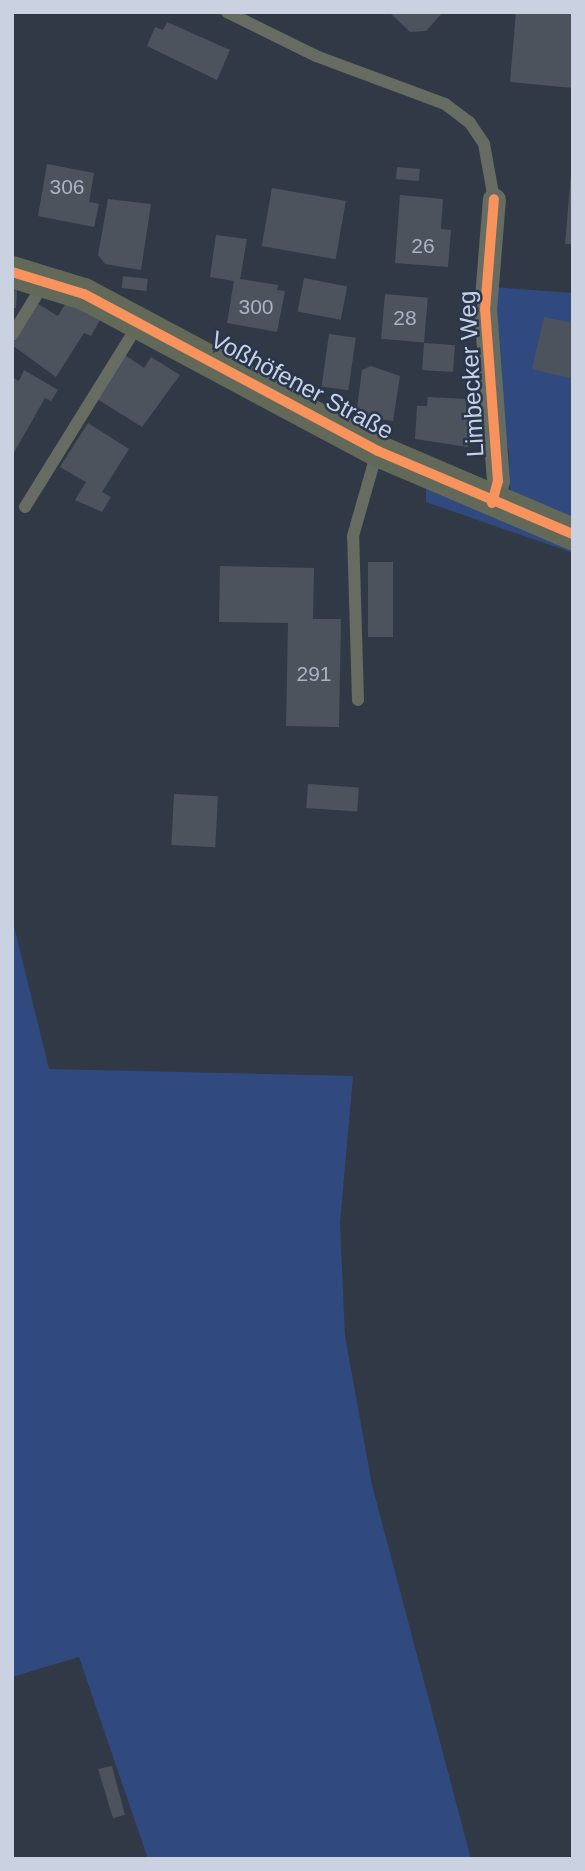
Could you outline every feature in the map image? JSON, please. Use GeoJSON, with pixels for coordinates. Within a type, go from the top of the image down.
{"type":"FeatureCollection","features":[{"type":"Feature","properties":{"kind":"street","name":"Limbecker Weg"},"geometry":{"type":"LineString","coordinates":[[492,503],[498,481],[485,310],[494,199]]}},
{"type":"Feature","properties":{"kind":"street","name":"Voßhöfener Straße"},"geometry":{"type":"LineString","coordinates":[[12,272],[46,279],[139,322],[378,452],[492,503],[573,534]]}},
{"type":"Feature","properties":{"kind":"lane","name":"Limbecker Weg"},"geometry":{"type":"LineString","coordinates":[[227,12],[316,56],[445,104],[470,123],[484,144],[494,199]]}},
{"type":"Feature","properties":{"kind":"lane"},"geometry":{"type":"LineString","coordinates":[[12,335],[46,279]]}},
{"type":"Feature","properties":{"kind":"lane"},"geometry":{"type":"LineString","coordinates":[[25,507],[139,322]]}},
{"type":"Feature","properties":{"kind":"lane"},"geometry":{"type":"LineString","coordinates":[[358,701],[353,536],[378,452]]}},
{"type":"Feature","properties":{"kind":"shaded area"},"geometry":{"type":"Polygon","coordinates":[[[493,287],[573,293],[573,522],[513,495],[510,488],[509,451],[497,410],[493,287]]]}},
{"type":"Feature","properties":{"kind":"shaded area"},"geometry":{"type":"Polygon","coordinates":[[[426,486],[573,543],[573,553],[426,502],[426,486]]]}},
{"type":"Feature","properties":{"kind":"shaded area"},"geometry":{"type":"Polygon","coordinates":[[[12,918],[49,1069],[353,1076],[340,1223],[345,1336],[372,1485],[471,1859],[148,1859],[79,1657],[12,1677],[12,918]]]}},
{"type":"Feature","properties":{"kind":"building"},"geometry":{"type":"Polygon","coordinates":[[[389,12],[443,12],[426,31],[410,32],[389,12]]]}},
{"type":"Feature","properties":{"kind":"building"},"geometry":{"type":"Polygon","coordinates":[[[516,12],[573,12],[573,88],[510,82],[516,12]]]}},
{"type":"Feature","properties":{"kind":"building"},"geometry":{"type":"Polygon","coordinates":[[[167,22],[230,50],[217,80],[147,46],[155,27],[163,30],[167,22]]]}},
{"type":"Feature","properties":{"kind":"building"},"geometry":{"type":"Polygon","coordinates":[[[47,164],[94,173],[89,202],[99,204],[94,227],[38,216],[47,164]]]}},
{"type":"Feature","properties":{"kind":"building"},"geometry":{"type":"Polygon","coordinates":[[[397,167],[420,169],[419,181],[396,179],[397,167]]]}},
{"type":"Feature","properties":{"kind":"building"},"geometry":{"type":"Polygon","coordinates":[[[571,173],[573,244],[565,244],[571,173]]]}},
{"type":"Feature","properties":{"kind":"building"},"geometry":{"type":"Polygon","coordinates":[[[272,188],[346,201],[336,259],[262,246],[272,188]]]}},
{"type":"Feature","properties":{"kind":"building"},"geometry":{"type":"Polygon","coordinates":[[[400,195],[443,199],[441,229],[451,230],[448,267],[395,263],[400,195]]]}},
{"type":"Feature","properties":{"kind":"building"},"geometry":{"type":"Polygon","coordinates":[[[108,199],[151,204],[141,270],[105,264],[98,255],[108,199]]]}},
{"type":"Feature","properties":{"kind":"building"},"geometry":{"type":"Polygon","coordinates":[[[216,235],[247,239],[240,279],[278,285],[277,290],[285,291],[277,332],[227,323],[234,281],[210,277],[216,235]]]}},
{"type":"Feature","properties":{"kind":"building"},"geometry":{"type":"Polygon","coordinates":[[[123,276],[148,279],[146,291],[122,288],[123,276]]]}},
{"type":"Feature","properties":{"kind":"building"},"geometry":{"type":"Polygon","coordinates":[[[304,278],[347,286],[341,320],[298,311],[304,278]]]}},
{"type":"Feature","properties":{"kind":"building"},"geometry":{"type":"Polygon","coordinates":[[[12,290],[17,290],[16,308],[12,308],[12,290]]]}},
{"type":"Feature","properties":{"kind":"building"},"geometry":{"type":"Polygon","coordinates":[[[385,294],[428,298],[424,343],[381,339],[385,294]]]}},
{"type":"Feature","properties":{"kind":"building"},"geometry":{"type":"Polygon","coordinates":[[[67,301],[100,320],[91,336],[84,333],[56,377],[12,345],[38,304],[58,316],[67,301]]]}},
{"type":"Feature","properties":{"kind":"building"},"geometry":{"type":"Polygon","coordinates":[[[544,317],[573,323],[573,379],[532,369],[544,317]]]}},
{"type":"Feature","properties":{"kind":"building"},"geometry":{"type":"Polygon","coordinates":[[[329,334],[356,338],[348,390],[322,386],[329,334]]]}},
{"type":"Feature","properties":{"kind":"building"},"geometry":{"type":"Polygon","coordinates":[[[424,343],[455,345],[453,372],[422,370],[424,343]]]}},
{"type":"Feature","properties":{"kind":"building"},"geometry":{"type":"Polygon","coordinates":[[[125,355],[144,368],[151,357],[180,375],[142,427],[97,399],[125,355]]]}},
{"type":"Feature","properties":{"kind":"building"},"geometry":{"type":"Polygon","coordinates":[[[371,366],[400,376],[393,421],[356,416],[362,370],[371,366]]]}},
{"type":"Feature","properties":{"kind":"building"},"geometry":{"type":"Polygon","coordinates":[[[24,370],[58,390],[51,401],[45,398],[12,456],[12,377],[19,381],[24,370]]]}},
{"type":"Feature","properties":{"kind":"building"},"geometry":{"type":"Polygon","coordinates":[[[428,397],[466,399],[466,407],[470,408],[468,447],[415,439],[417,406],[427,406],[428,397]]]}},
{"type":"Feature","properties":{"kind":"building"},"geometry":{"type":"Polygon","coordinates":[[[88,423],[129,449],[102,492],[111,497],[102,512],[75,500],[86,482],[60,467],[88,423]]]}},
{"type":"Feature","properties":{"kind":"building"},"geometry":{"type":"Polygon","coordinates":[[[368,562],[393,562],[393,637],[368,637],[368,562]]]}},
{"type":"Feature","properties":{"kind":"building"},"geometry":{"type":"Polygon","coordinates":[[[220,566],[314,568],[313,619],[341,619],[339,727],[286,726],[288,623],[219,622],[220,566]]]}},
{"type":"Feature","properties":{"kind":"building"},"geometry":{"type":"Polygon","coordinates":[[[308,784],[359,788],[357,811],[306,808],[308,784]]]}},
{"type":"Feature","properties":{"kind":"building"},"geometry":{"type":"Polygon","coordinates":[[[174,794],[218,796],[215,847],[171,845],[174,794]]]}},
{"type":"Feature","properties":{"kind":"building"},"geometry":{"type":"Polygon","coordinates":[[[112,1766],[125,1815],[113,1818],[98,1769],[112,1766]]]}},
{"type":"Feature","properties":{"kind":"cycle path"},"geometry":{"type":"LineString","coordinates":[[492,503],[498,481],[485,310],[494,199]]}},
{"type":"Feature","properties":{"kind":"cycle path"},"geometry":{"type":"LineString","coordinates":[[12,272],[84,294],[378,451],[573,534]]}}]}
